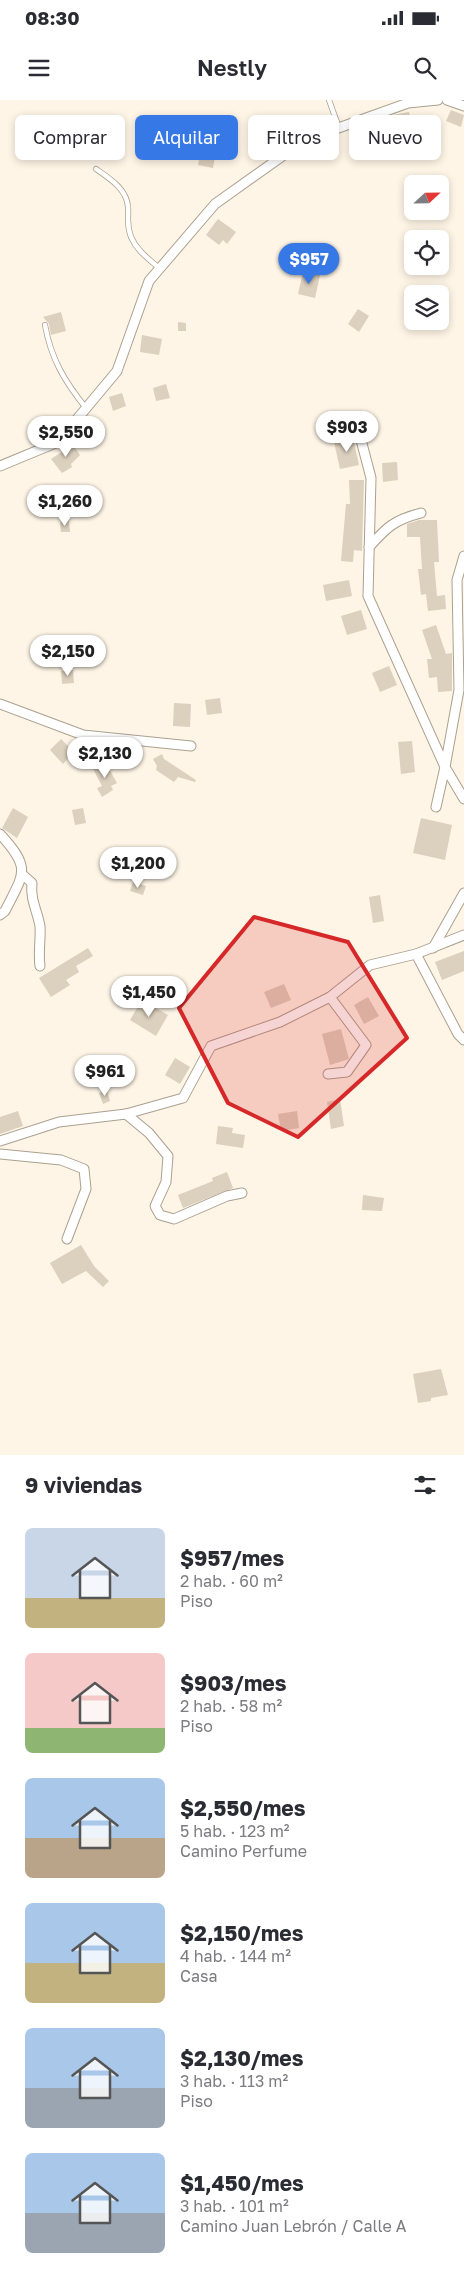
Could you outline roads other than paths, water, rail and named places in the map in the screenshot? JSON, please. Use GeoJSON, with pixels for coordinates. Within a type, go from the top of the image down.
{"type":"FeatureCollection","features":[{"type":"Feature","properties":{"kind":"street"},"geometry":{"type":"LineString","coordinates":[[339,128],[408,103],[438,100]]}},
{"type":"Feature","properties":{"kind":"street"},"geometry":{"type":"LineString","coordinates":[[447,100],[463,105]]}},
{"type":"Feature","properties":{"kind":"street"},"geometry":{"type":"LineString","coordinates":[[0,466],[58,442],[117,371],[149,281],[215,204],[277,160]]}},
{"type":"Feature","properties":{"kind":"street"},"geometry":{"type":"LineString","coordinates":[[356,417],[371,478],[368,596],[446,767],[464,799]]}},
{"type":"Feature","properties":{"kind":"street"},"geometry":{"type":"LineString","coordinates":[[369,547],[390,524],[403,517],[420,513]]}},
{"type":"Feature","properties":{"kind":"street"},"geometry":{"type":"LineString","coordinates":[[436,808],[446,767],[458,690],[457,580],[464,556]]}},
{"type":"Feature","properties":{"kind":"street"},"geometry":{"type":"LineString","coordinates":[[0,704],[83,735],[191,746]]}},
{"type":"Feature","properties":{"kind":"street"},"geometry":{"type":"LineString","coordinates":[[0,834],[20,860],[23,875],[32,883],[31,895],[40,928],[38,949],[40,966]]}},
{"type":"Feature","properties":{"kind":"street"},"geometry":{"type":"LineString","coordinates":[[0,915],[5,911],[23,875]]}},
{"type":"Feature","properties":{"kind":"street"},"geometry":{"type":"LineString","coordinates":[[433,948],[464,893]]}},
{"type":"Feature","properties":{"kind":"street"},"geometry":{"type":"LineString","coordinates":[[0,1141],[60,1122],[126,1114],[183,1098],[210,1046],[280,1022],[330,997],[370,965],[416,954],[464,935]]}},
{"type":"Feature","properties":{"kind":"street"},"geometry":{"type":"LineString","coordinates":[[416,954],[458,1034],[464,1040]]}},
{"type":"Feature","properties":{"kind":"street"},"geometry":{"type":"LineString","coordinates":[[328,1074],[347,1072],[366,1045],[330,997]]}},
{"type":"Feature","properties":{"kind":"street"},"geometry":{"type":"LineString","coordinates":[[126,1114],[149,1133],[168,1156],[166,1182],[155,1206],[160,1214],[174,1219],[227,1196],[242,1193]]}},
{"type":"Feature","properties":{"kind":"street"},"geometry":{"type":"LineString","coordinates":[[0,1154],[61,1160],[84,1169],[86,1189],[67,1239]]}},
{"type":"Feature","properties":{"kind":"lane"},"geometry":{"type":"LineString","coordinates":[[329,100],[334,115]]}},
{"type":"Feature","properties":{"kind":"lane"},"geometry":{"type":"LineString","coordinates":[[96,169],[120,189],[128,206],[126,220],[132,239],[140,252],[160,269]]}},
{"type":"Feature","properties":{"kind":"lane"},"geometry":{"type":"LineString","coordinates":[[45,326],[48,343],[60,373],[86,408]]}}]}
